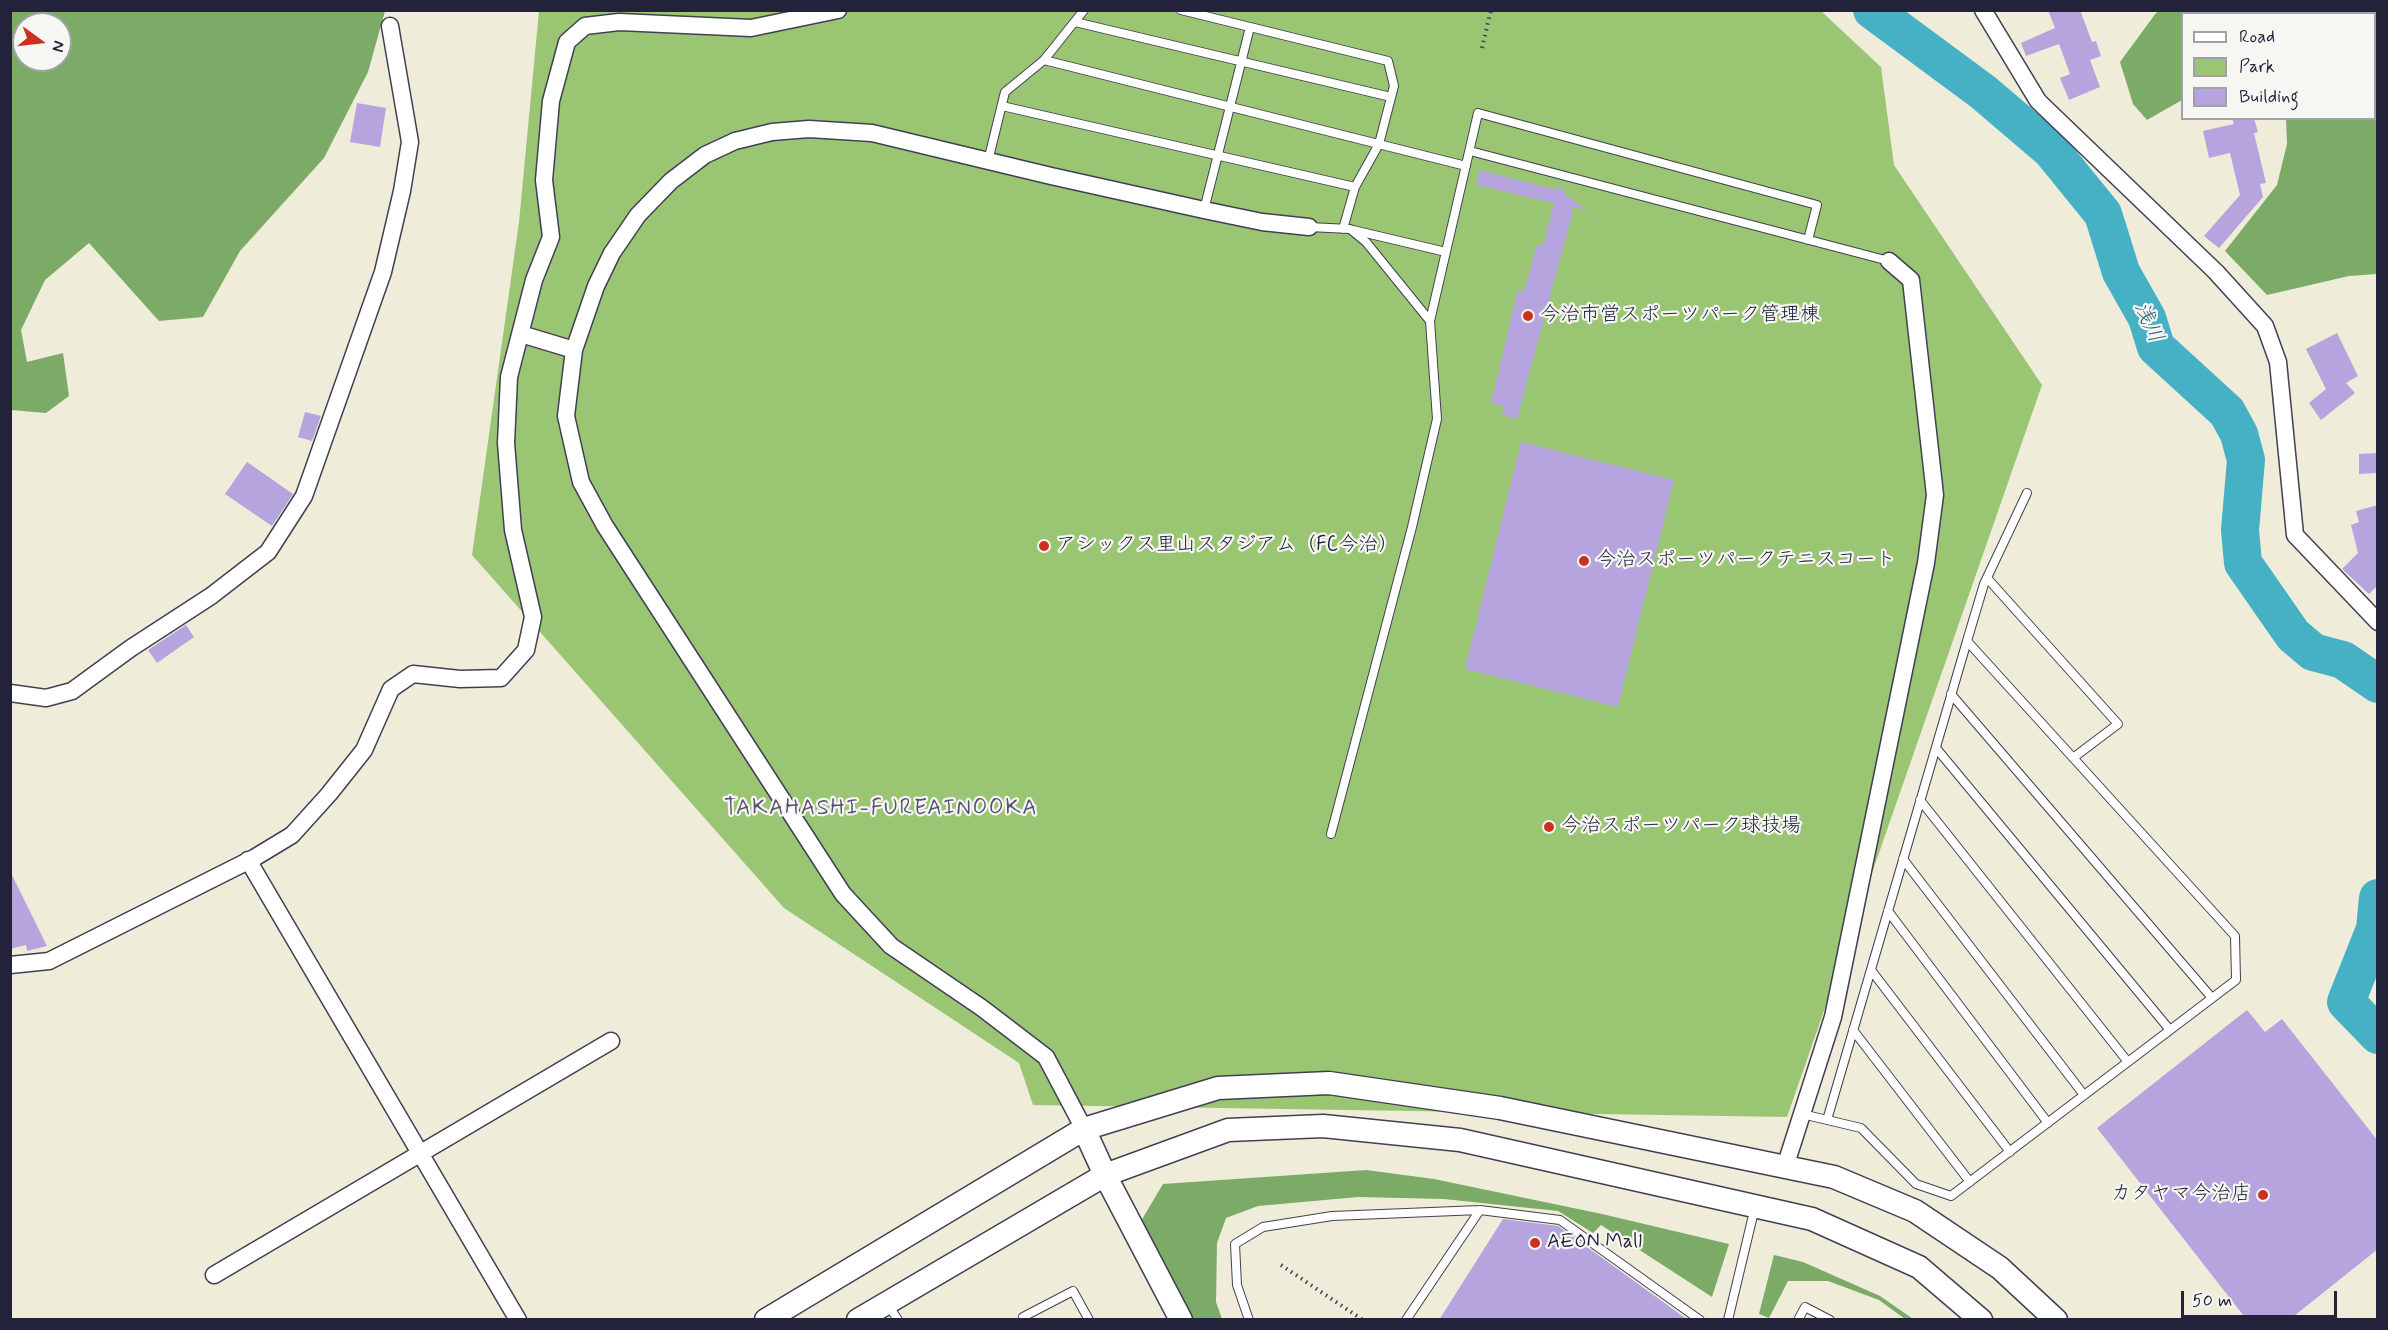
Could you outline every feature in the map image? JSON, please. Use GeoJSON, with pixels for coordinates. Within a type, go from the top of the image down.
{"type":"FeatureCollection","features":[{"type":"Feature","properties":{"kind":"street"},"geometry":{"type":"LineString","coordinates":[[10,965],[49,961],[248,860],[292,835],[364,750],[391,689],[412,674],[459,679],[501,678],[526,650],[533,617],[513,530],[506,443],[510,377],[534,280],[551,237],[544,180],[551,100],[567,42],[585,26],[619,22],[751,28],[838,10]]}},
{"type":"Feature","properties":{"kind":"street"},"geometry":{"type":"LineString","coordinates":[[1983,10],[2038,101],[2216,272],[2265,326],[2278,362],[2295,535],[2378,622]]}},
{"type":"Feature","properties":{"kind":"street"},"geometry":{"type":"LineString","coordinates":[[10,693],[46,698],[72,691],[131,648],[211,597],[268,552],[304,496],[384,272],[402,191],[410,142],[390,26]]}},
{"type":"Feature","properties":{"kind":"street"},"geometry":{"type":"LineString","coordinates":[[1181,1320],[1046,1057],[982,1008],[891,946],[843,894],[612,536],[581,482],[566,416],[574,350],[596,286],[612,253],[638,215],[671,181],[705,155],[735,141],[772,132],[810,129],[872,133],[1204,210],[1262,222],[1309,227]]}},
{"type":"Feature","properties":{"kind":"street"},"geometry":{"type":"LineString","coordinates":[[1785,1167],[1833,1017],[1926,563],[1935,495],[1911,280],[1889,261]]}},
{"type":"Feature","properties":{"kind":"street"},"geometry":{"type":"LineString","coordinates":[[520,334],[574,350]]}},
{"type":"Feature","properties":{"kind":"street"},"geometry":{"type":"LineString","coordinates":[[248,860],[518,1320]]}},
{"type":"Feature","properties":{"kind":"street"},"geometry":{"type":"LineString","coordinates":[[214,1275],[611,1041]]}},
{"type":"Feature","properties":{"kind":"street"},"geometry":{"type":"LineString","coordinates":[[766,1320],[1084,1129],[1218,1088],[1329,1083],[1500,1108],[1834,1177],[1915,1211],[2000,1268],[2056,1320]]}},
{"type":"Feature","properties":{"kind":"street"},"geometry":{"type":"LineString","coordinates":[[858,1320],[893,1311],[1105,1175],[1228,1130],[1323,1126],[1460,1140],[1812,1219],[1919,1267],[1981,1320]]}},
{"type":"Feature","properties":{"kind":"lane"},"geometry":{"type":"LineString","coordinates":[[988,161],[1005,92],[1044,60],[1084,10]]}},
{"type":"Feature","properties":{"kind":"lane"},"geometry":{"type":"LineString","coordinates":[[1181,10],[1388,61],[1394,86],[1379,144],[1355,187],[1347,229]]}},
{"type":"Feature","properties":{"kind":"lane"},"geometry":{"type":"LineString","coordinates":[[1075,22],[1391,97]]}},
{"type":"Feature","properties":{"kind":"lane"},"geometry":{"type":"LineString","coordinates":[[1204,210],[1250,27]]}},
{"type":"Feature","properties":{"kind":"lane"},"geometry":{"type":"LineString","coordinates":[[1044,60],[1466,166]]}},
{"type":"Feature","properties":{"kind":"lane"},"geometry":{"type":"LineString","coordinates":[[1002,106],[1355,187]]}},
{"type":"Feature","properties":{"kind":"lane"},"geometry":{"type":"LineString","coordinates":[[1331,834],[1412,528],[1437,419],[1430,321],[1479,113],[1817,205],[1808,240]]}},
{"type":"Feature","properties":{"kind":"lane"},"geometry":{"type":"LineString","coordinates":[[1470,150],[1889,261]]}},
{"type":"Feature","properties":{"kind":"lane"},"geometry":{"type":"LineString","coordinates":[[1309,227],[1347,229],[1446,252]]}},
{"type":"Feature","properties":{"kind":"lane"},"geometry":{"type":"LineString","coordinates":[[1347,229],[1366,242],[1430,321]]}},
{"type":"Feature","properties":{"kind":"lane"},"geometry":{"type":"LineString","coordinates":[[1827,1120],[1987,578],[2027,493]]}},
{"type":"Feature","properties":{"kind":"lane"},"geometry":{"type":"LineString","coordinates":[[1987,578],[2118,724],[2073,758]]}},
{"type":"Feature","properties":{"kind":"lane"},"geometry":{"type":"LineString","coordinates":[[1802,1114],[1862,1128],[1916,1184],[1951,1196],[2236,980],[2235,936],[1967,641]]}},
{"type":"Feature","properties":{"kind":"lane"},"geometry":{"type":"LineString","coordinates":[[1951,694],[2212,998]]}},
{"type":"Feature","properties":{"kind":"lane"},"geometry":{"type":"LineString","coordinates":[[1936,748],[2170,1030]]}},
{"type":"Feature","properties":{"kind":"lane"},"geometry":{"type":"LineString","coordinates":[[1920,800],[2128,1062]]}},
{"type":"Feature","properties":{"kind":"lane"},"geometry":{"type":"LineString","coordinates":[[1903,859],[2084,1095]]}},
{"type":"Feature","properties":{"kind":"lane"},"geometry":{"type":"LineString","coordinates":[[1888,910],[2048,1123]]}},
{"type":"Feature","properties":{"kind":"lane"},"geometry":{"type":"LineString","coordinates":[[1871,970],[2010,1152]]}},
{"type":"Feature","properties":{"kind":"lane"},"geometry":{"type":"LineString","coordinates":[[1853,1030],[1970,1182]]}},
{"type":"Feature","properties":{"kind":"lane"},"geometry":{"type":"LineString","coordinates":[[1728,1320],[1755,1206]]}},
{"type":"Feature","properties":{"kind":"lane"},"geometry":{"type":"LineString","coordinates":[[1406,1320],[1480,1210]]}},
{"type":"Feature","properties":{"kind":"lane"},"geometry":{"type":"LineString","coordinates":[[1249,1320],[1237,1285],[1235,1244],[1263,1227],[1332,1216],[1480,1210],[1560,1220],[1700,1320]]}},
{"type":"Feature","properties":{"kind":"lane"},"geometry":{"type":"LineString","coordinates":[[1025,1320],[1023,1317],[1073,1291],[1089,1320]]}},
{"type":"Feature","properties":{"kind":"lane"},"geometry":{"type":"LineString","coordinates":[[1797,1320],[1805,1307],[1830,1320]]}},
{"type":"Feature","properties":{"kind":"path"},"geometry":{"type":"LineString","coordinates":[[1482,48],[1491,10]]}},
{"type":"Feature","properties":{"kind":"path"},"geometry":{"type":"LineString","coordinates":[[1281,1265],[1363,1320]]}},
{"type":"Feature","properties":{"kind":"green space"},"geometry":{"type":"Polygon","coordinates":[[[11,10],[385,11],[368,72],[324,158],[240,251],[203,317],[159,321],[89,243],[45,280],[21,330],[27,362],[63,353],[69,396],[46,413],[11,410],[11,10]]]}},
{"type":"Feature","properties":{"kind":"green space"},"geometry":{"type":"Polygon","coordinates":[[[539,11],[1821,11],[1881,67],[1894,165],[2042,385],[1787,1117],[1033,1105],[1019,1063],[784,908],[472,555],[519,222],[539,11]]]}},
{"type":"Feature","properties":{"kind":"green space"},"geometry":{"type":"Polygon","coordinates":[[[2160,11],[2377,11],[2377,274],[2349,276],[2267,295],[2225,251],[2277,185],[2287,144],[2286,120],[2376,120],[2376,12],[2181,12],[2181,101],[2147,120],[2133,104],[2120,62],[2156,13],[2160,11]]]}},
{"type":"Feature","properties":{"kind":"green space"},"geometry":{"type":"Polygon","coordinates":[[[1366,1170],[1434,1179],[1602,1214],[1729,1244],[1712,1297],[1601,1225],[1593,1233],[1558,1211],[1444,1199],[1358,1197],[1258,1206],[1226,1218],[1217,1243],[1216,1302],[1222,1319],[1191,1320],[1141,1221],[1163,1184],[1366,1170]]]}},
{"type":"Feature","properties":{"kind":"green space"},"geometry":{"type":"Polygon","coordinates":[[[1774,1255],[1803,1262],[1880,1296],[1913,1319],[1905,1319],[1879,1300],[1828,1281],[1788,1281],[1769,1318],[1759,1314],[1774,1255]]]}},
{"type":"Feature","properties":{"kind":"building"},"geometry":{"type":"Polygon","coordinates":[[[2048,10],[2080,10],[2092,42],[2096,41],[2101,56],[2090,60],[2100,87],[2069,100],[2060,78],[2070,74],[2059,44],[2026,56],[2021,43],[2055,28],[2048,10]]]}},
{"type":"Feature","properties":{"kind":"building"},"geometry":{"type":"Polygon","coordinates":[[[357,103],[386,108],[380,147],[350,142],[357,103]]]}},
{"type":"Feature","properties":{"kind":"building"},"geometry":{"type":"Polygon","coordinates":[[[2233,120],[2255,120],[2258,132],[2254,133],[2266,183],[2260,184],[2263,197],[2219,248],[2204,236],[2240,195],[2230,153],[2209,158],[2203,131],[2234,124],[2233,120]]]}},
{"type":"Feature","properties":{"kind":"building","name":"今治市営スポーツパーク管理棟"},"geometry":{"type":"Polygon","coordinates":[[[1479,170],[1558,190],[1559,184],[1566,195],[1587,210],[1572,207],[1573,211],[1517,419],[1502,415],[1504,406],[1491,403],[1518,289],[1524,291],[1537,244],[1543,246],[1554,203],[1476,185],[1479,170]]]}},
{"type":"Feature","properties":{"kind":"building"},"geometry":{"type":"Polygon","coordinates":[[[2337,333],[2358,376],[2346,383],[2355,393],[2321,420],[2309,403],[2326,389],[2306,349],[2337,333]]]}},
{"type":"Feature","properties":{"kind":"building"},"geometry":{"type":"Polygon","coordinates":[[[305,412],[321,416],[312,441],[298,437],[305,412]]]}},
{"type":"Feature","properties":{"kind":"building"},"geometry":{"type":"Polygon","coordinates":[[[1521,442],[1674,480],[1618,707],[1465,669],[1521,442]]]}},
{"type":"Feature","properties":{"kind":"building"},"geometry":{"type":"Polygon","coordinates":[[[2378,453],[2378,473],[2359,474],[2359,454],[2378,453]]]}},
{"type":"Feature","properties":{"kind":"building"},"geometry":{"type":"Polygon","coordinates":[[[247,462],[293,494],[272,526],[225,494],[247,462]]]}},
{"type":"Feature","properties":{"kind":"building"},"geometry":{"type":"Polygon","coordinates":[[[2378,505],[2378,585],[2369,594],[2342,569],[2358,553],[2351,525],[2359,522],[2356,511],[2378,505]]]}},
{"type":"Feature","properties":{"kind":"building"},"geometry":{"type":"Polygon","coordinates":[[[186,625],[194,637],[157,663],[148,650],[186,625]]]}},
{"type":"Feature","properties":{"kind":"building"},"geometry":{"type":"Polygon","coordinates":[[[10,871],[47,946],[27,951],[26,945],[10,949],[10,871]]]}},
{"type":"Feature","properties":{"kind":"building","name":"カタヤマ今治店"},"geometry":{"type":"Polygon","coordinates":[[[2247,1010],[2265,1032],[2282,1019],[2378,1141],[2378,1249],[2289,1320],[2247,1320],[2097,1128],[2247,1010]]]}},
{"type":"Feature","properties":{"kind":"building","name":"AEON Mall"},"geometry":{"type":"Polygon","coordinates":[[[1503,1219],[1558,1226],[1688,1320],[1439,1320],[1503,1219]]]}},
{"type":"Feature","properties":{"kind":"waterway","name":"浅川"},"geometry":{"type":"LineString","coordinates":[[1872,10],[1983,92],[2051,150],[2103,214],[2121,272],[2147,318],[2156,347],[2227,412],[2239,434],[2246,460],[2240,530],[2243,563],[2293,635],[2313,652],[2343,660],[2378,684]]}},
{"type":"Feature","properties":{"kind":"waterway","name":"浅川"},"geometry":{"type":"LineString","coordinates":[[2378,898],[2375,929],[2346,1002],[2378,1035]]}},
{"type":"Feature","properties":{"kind":"place","name":"今治市営スポーツパーク管理棟"},"geometry":{"type":"Point","coordinates":[1528,316]}},
{"type":"Feature","properties":{"kind":"place","name":"アシックス里山スタジアム（FC今治）"},"geometry":{"type":"Point","coordinates":[1044,546]}},
{"type":"Feature","properties":{"kind":"place","name":"今治スポーツパークテニスコート"},"geometry":{"type":"Point","coordinates":[1584,561]}},
{"type":"Feature","properties":{"kind":"place","name":"今治スポーツパーク球技場"},"geometry":{"type":"Point","coordinates":[1549,827]}},
{"type":"Feature","properties":{"kind":"place","name":"カタヤマ今治店"},"geometry":{"type":"Point","coordinates":[2263,1195]}},
{"type":"Feature","properties":{"kind":"place","name":"AEON Mall"},"geometry":{"type":"Point","coordinates":[1535,1243]}},
{"type":"Feature","properties":{"kind":"district","name":"TAKAHASHI-FUREAINOOKA"},"geometry":{"type":"Point","coordinates":[881,809]}}]}
